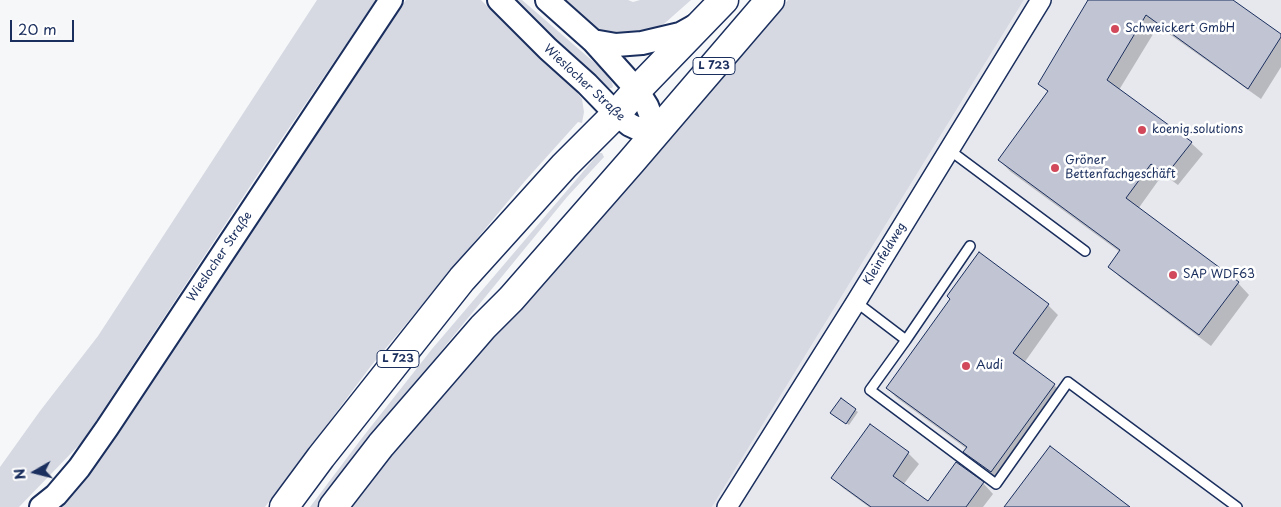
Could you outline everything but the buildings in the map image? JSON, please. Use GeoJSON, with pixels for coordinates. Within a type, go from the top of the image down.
{"type":"FeatureCollection","features":[{"type":"Feature","properties":{"kind":"main road","name":"L 723"},"geometry":{"type":"LineString","coordinates":[[333,507],[387,438],[656,133],[770,0]]}},
{"type":"Feature","properties":{"kind":"main road","name":"L 723"},"geometry":{"type":"LineString","coordinates":[[284,507],[327,449],[462,279],[564,166],[715,9]]}},
{"type":"Feature","properties":{"kind":"street","name":"Wieslocher Straße"},"geometry":{"type":"LineString","coordinates":[[41,507],[56,495],[79,468],[391,0]]}},
{"type":"Feature","properties":{"kind":"street","name":"Wieslocher Straße"},"geometry":{"type":"LineString","coordinates":[[499,0],[616,114],[630,125],[645,132],[656,133]]}},
{"type":"Feature","properties":{"kind":"street"},"geometry":{"type":"LineString","coordinates":[[547,0],[593,41],[637,90],[647,106],[656,133]]}},
{"type":"Feature","properties":{"kind":"street","name":"Kleinfeldweg"},"geometry":{"type":"LineString","coordinates":[[727,507],[856,302],[1041,0]]}},
{"type":"Feature","properties":{"kind":"street"},"geometry":{"type":"LineString","coordinates":[[593,41],[616,45],[642,43],[680,34],[715,9]]}},
{"type":"Feature","properties":{"kind":"lane"},"geometry":{"type":"LineString","coordinates":[[948,149],[1085,252]]}},
{"type":"Feature","properties":{"kind":"lane"},"geometry":{"type":"LineString","coordinates":[[970,246],[870,390],[996,484],[1068,382],[1237,507]]}},
{"type":"Feature","properties":{"kind":"lane"},"geometry":{"type":"LineString","coordinates":[[856,302],[906,340]]}},
{"type":"Feature","properties":{"kind":"shaded area"},"geometry":{"type":"Polygon","coordinates":[[[317,0],[376,0],[272,153],[82,442],[19,507],[0,507],[0,467],[40,411],[98,336],[317,0]]]}},
{"type":"Feature","properties":{"kind":"shaded area"},"geometry":{"type":"Polygon","coordinates":[[[406,0],[481,0],[524,43],[570,83],[582,99],[584,112],[582,123],[578,122],[525,181],[371,366],[265,507],[57,507],[372,44],[406,0]]]}},
{"type":"Feature","properties":{"kind":"shaded area"},"geometry":{"type":"Polygon","coordinates":[[[513,0],[522,0],[603,70],[612,83],[612,88],[609,88],[597,79],[513,0]]]}},
{"type":"Feature","properties":{"kind":"shaded area"},"geometry":{"type":"Polygon","coordinates":[[[558,0],[628,0],[633,2],[640,0],[691,0],[665,23],[654,29],[627,34],[595,28],[558,0]]]}},
{"type":"Feature","properties":{"kind":"shaded area"},"geometry":{"type":"Polygon","coordinates":[[[788,0],[1024,0],[712,507],[347,507],[533,291],[788,0]]]}},
{"type":"Feature","properties":{"kind":"shaded area"},"geometry":{"type":"Polygon","coordinates":[[[1024,0],[1281,0],[1281,507],[712,507],[1024,0]]]}},
{"type":"Feature","properties":{"kind":"shaded area"},"geometry":{"type":"Polygon","coordinates":[[[599,153],[602,153],[604,157],[567,197],[446,345],[321,507],[310,507],[432,349],[599,153]]]}},
{"type":"Feature","properties":{"kind":"place","name":"Schweickert GmbH"},"geometry":{"type":"Point","coordinates":[1115,29]}},
{"type":"Feature","properties":{"kind":"place","name":"koenig.solutions"},"geometry":{"type":"Point","coordinates":[1142,130]}},
{"type":"Feature","properties":{"kind":"place","name":"Gröner Bettenfachgeschäft"},"geometry":{"type":"Point","coordinates":[1055,168]}},
{"type":"Feature","properties":{"kind":"place","name":"SAP WDF63"},"geometry":{"type":"Point","coordinates":[1173,275]}},
{"type":"Feature","properties":{"kind":"place","name":"Audi"},"geometry":{"type":"Point","coordinates":[966,366]}}]}
